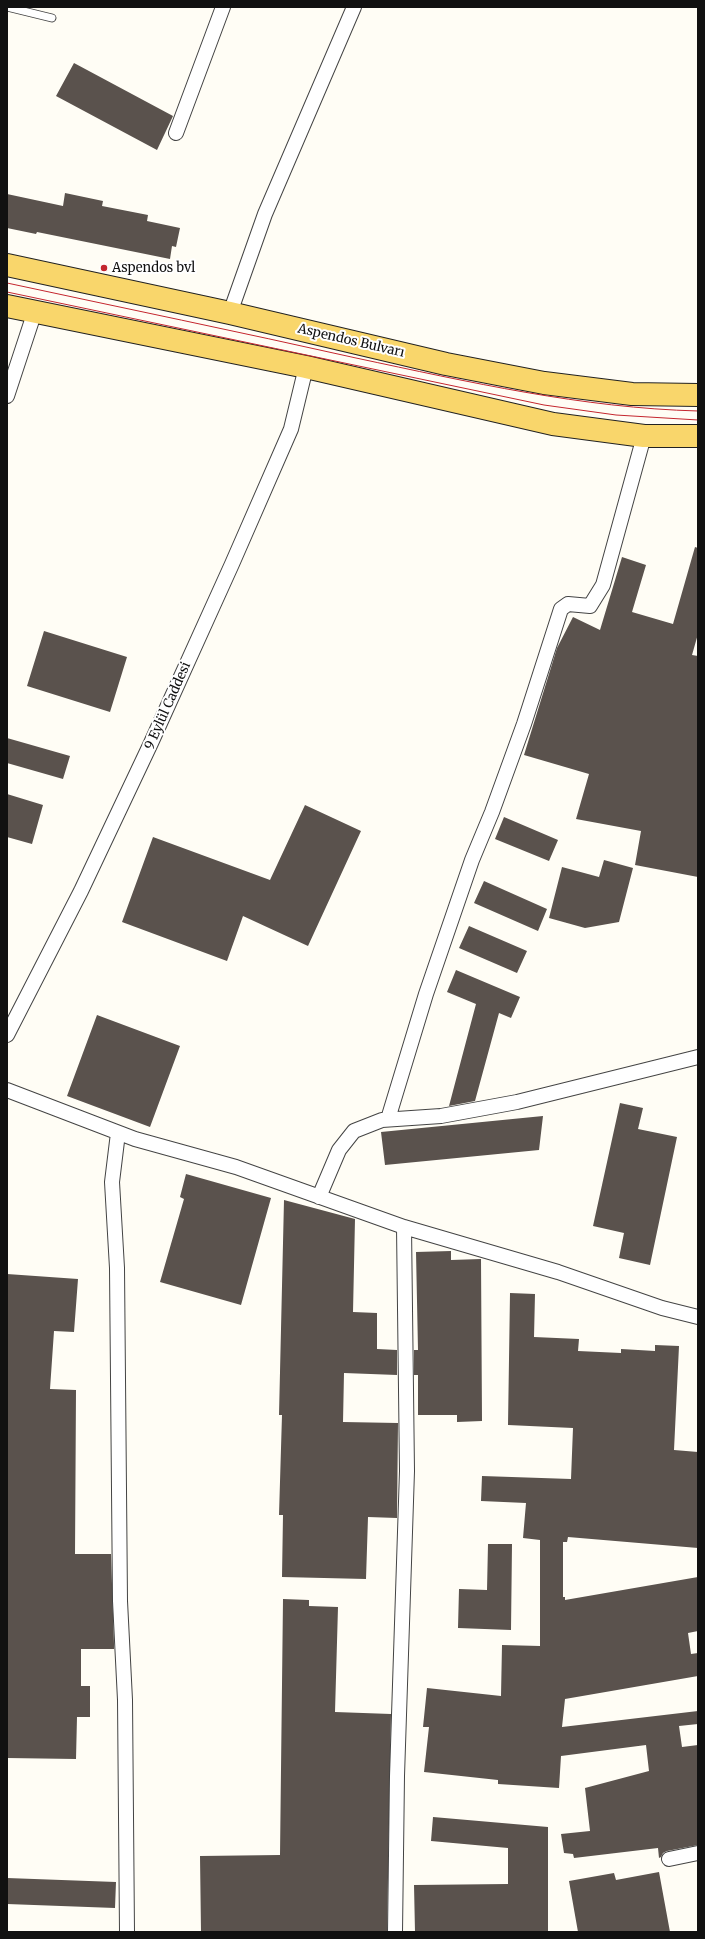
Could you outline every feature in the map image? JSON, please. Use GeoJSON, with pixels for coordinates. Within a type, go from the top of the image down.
{"type":"FeatureCollection","features":[{"type":"Feature","properties":{"kind":"main road","name":"Aspendos Bulvarı"},"geometry":{"type":"LineString","coordinates":[[7,265],[230,313],[446,364],[544,383],[632,394],[698,395]]}},
{"type":"Feature","properties":{"kind":"main road"},"geometry":{"type":"LineString","coordinates":[[7,306],[306,367],[553,424],[644,436],[698,436]]}},
{"type":"Feature","properties":{"kind":"street"},"geometry":{"type":"LineString","coordinates":[[176,134],[223,7]]}},
{"type":"Feature","properties":{"kind":"street"},"geometry":{"type":"LineString","coordinates":[[230,313],[266,214],[354,7]]}},
{"type":"Feature","properties":{"kind":"street"},"geometry":{"type":"LineString","coordinates":[[7,396],[34,311]]}},
{"type":"Feature","properties":{"kind":"street","name":"9 Eylül Caddesi"},"geometry":{"type":"LineString","coordinates":[[7,1034],[15,1016],[49,956],[87,877],[151,743],[232,564],[291,428],[306,367]]}},
{"type":"Feature","properties":{"kind":"street"},"geometry":{"type":"LineString","coordinates":[[388,1120],[426,994],[469,867],[492,812],[524,724],[561,609],[568,604],[590,606],[603,585],[644,436]]}},
{"type":"Feature","properties":{"kind":"street"},"geometry":{"type":"LineString","coordinates":[[320,1197],[339,1150],[354,1131],[382,1120],[441,1116],[517,1102],[698,1057]]}},
{"type":"Feature","properties":{"kind":"street"},"geometry":{"type":"LineString","coordinates":[[7,1090],[135,1140],[236,1167],[404,1227],[558,1272],[662,1308],[698,1317]]}},
{"type":"Feature","properties":{"kind":"street"},"geometry":{"type":"LineString","coordinates":[[118,1133],[112,1182],[117,1268],[120,1601],[125,1700],[127,1932]]}},
{"type":"Feature","properties":{"kind":"street"},"geometry":{"type":"LineString","coordinates":[[395,1932],[397,1776],[407,1471],[404,1227]]}},
{"type":"Feature","properties":{"kind":"street"},"geometry":{"type":"LineString","coordinates":[[669,1859],[698,1853]]}},
{"type":"Feature","properties":{"kind":"lane"},"geometry":{"type":"LineString","coordinates":[[7,8],[52,18]]}},
{"type":"Feature","properties":{"kind":"building"},"geometry":{"type":"Polygon","coordinates":[[[74,63],[173,116],[157,150],[56,96],[74,63]]]}},
{"type":"Feature","properties":{"kind":"building"},"geometry":{"type":"Polygon","coordinates":[[[65,193],[103,201],[102,206],[148,215],[147,221],[180,228],[176,247],[172,246],[170,259],[37,232],[36,234],[7,228],[7,194],[63,206],[65,193]]]}},
{"type":"Feature","properties":{"kind":"building"},"geometry":{"type":"Polygon","coordinates":[[[695,547],[698,548],[698,634],[692,655],[698,656],[698,877],[635,865],[641,831],[576,819],[589,774],[524,755],[557,648],[573,617],[600,630],[622,557],[646,565],[632,612],[673,624],[695,547]]]}},
{"type":"Feature","properties":{"kind":"building"},"geometry":{"type":"Polygon","coordinates":[[[44,631],[127,657],[110,712],[27,686],[44,631]]]}},
{"type":"Feature","properties":{"kind":"building"},"geometry":{"type":"Polygon","coordinates":[[[7,738],[70,756],[63,779],[7,763],[7,738]]]}},
{"type":"Feature","properties":{"kind":"building"},"geometry":{"type":"Polygon","coordinates":[[[7,794],[43,805],[32,844],[7,837],[7,794]]]}},
{"type":"Feature","properties":{"kind":"building"},"geometry":{"type":"Polygon","coordinates":[[[305,805],[361,831],[308,946],[243,916],[227,961],[122,922],[153,837],[270,880],[305,805]]]}},
{"type":"Feature","properties":{"kind":"building"},"geometry":{"type":"Polygon","coordinates":[[[504,817],[558,840],[549,861],[495,839],[504,817]]]}},
{"type":"Feature","properties":{"kind":"building"},"geometry":{"type":"Polygon","coordinates":[[[604,860],[633,868],[619,922],[585,928],[549,918],[562,867],[599,877],[604,860]]]}},
{"type":"Feature","properties":{"kind":"building"},"geometry":{"type":"Polygon","coordinates":[[[484,881],[547,909],[538,931],[474,903],[484,881]]]}},
{"type":"Feature","properties":{"kind":"building"},"geometry":{"type":"Polygon","coordinates":[[[469,926],[527,951],[517,973],[459,948],[469,926]]]}},
{"type":"Feature","properties":{"kind":"building"},"geometry":{"type":"Polygon","coordinates":[[[456,970],[520,997],[511,1018],[499,1013],[475,1101],[449,1106],[476,1004],[447,992],[456,970]]]}},
{"type":"Feature","properties":{"kind":"building"},"geometry":{"type":"Polygon","coordinates":[[[97,1015],[180,1046],[150,1127],[67,1096],[97,1015]]]}},
{"type":"Feature","properties":{"kind":"building"},"geometry":{"type":"Polygon","coordinates":[[[620,1103],[643,1108],[638,1129],[677,1137],[650,1265],[619,1258],[624,1233],[593,1226],[620,1103]]]}},
{"type":"Feature","properties":{"kind":"building"},"geometry":{"type":"Polygon","coordinates":[[[543,1116],[539,1150],[385,1165],[381,1132],[543,1116]]]}},
{"type":"Feature","properties":{"kind":"building"},"geometry":{"type":"Polygon","coordinates":[[[186,1174],[271,1198],[241,1305],[160,1282],[184,1199],[180,1197],[186,1174]]]}},
{"type":"Feature","properties":{"kind":"building"},"geometry":{"type":"Polygon","coordinates":[[[284,1200],[355,1219],[353,1312],[377,1313],[377,1349],[397,1350],[397,1375],[344,1373],[343,1422],[398,1423],[397,1518],[368,1517],[366,1579],[282,1577],[283,1515],[279,1515],[282,1415],[279,1415],[284,1200]]]}},
{"type":"Feature","properties":{"kind":"building"},"geometry":{"type":"Polygon","coordinates":[[[451,1251],[451,1260],[481,1259],[482,1421],[457,1422],[457,1415],[418,1415],[418,1375],[414,1375],[414,1350],[418,1350],[416,1252],[451,1251]]]}},
{"type":"Feature","properties":{"kind":"building"},"geometry":{"type":"Polygon","coordinates":[[[7,1274],[78,1279],[74,1332],[54,1331],[50,1389],[76,1390],[75,1554],[111,1554],[114,1649],[81,1649],[81,1686],[90,1686],[90,1717],[77,1717],[76,1759],[7,1758],[7,1274]]]}},
{"type":"Feature","properties":{"kind":"building"},"geometry":{"type":"Polygon","coordinates":[[[510,1293],[535,1294],[534,1337],[579,1339],[578,1351],[621,1353],[621,1349],[655,1351],[655,1345],[679,1346],[674,1450],[698,1452],[698,1548],[568,1537],[567,1542],[563,1542],[563,1597],[565,1597],[565,1600],[698,1577],[698,1631],[688,1633],[691,1654],[698,1653],[698,1676],[565,1699],[562,1727],[698,1711],[698,1724],[679,1726],[682,1747],[698,1745],[698,1845],[667,1851],[659,1858],[658,1848],[574,1858],[573,1854],[564,1853],[561,1834],[590,1831],[585,1788],[649,1771],[646,1745],[561,1756],[559,1788],[498,1784],[498,1780],[424,1772],[429,1727],[423,1727],[427,1688],[501,1696],[502,1645],[540,1646],[540,1540],[523,1538],[526,1503],[481,1501],[482,1476],[571,1479],[573,1428],[508,1425],[510,1293]]]}},
{"type":"Feature","properties":{"kind":"building"},"geometry":{"type":"Polygon","coordinates":[[[488,1544],[512,1544],[511,1630],[458,1628],[459,1589],[487,1590],[488,1544]]]}},
{"type":"Feature","properties":{"kind":"building"},"geometry":{"type":"Polygon","coordinates":[[[283,1599],[309,1600],[309,1606],[338,1607],[335,1712],[391,1714],[387,1932],[201,1932],[200,1856],[280,1855],[283,1599]]]}},
{"type":"Feature","properties":{"kind":"building"},"geometry":{"type":"Polygon","coordinates":[[[433,1817],[548,1827],[548,1932],[415,1932],[414,1885],[508,1884],[508,1848],[431,1841],[433,1817]]]}},
{"type":"Feature","properties":{"kind":"building"},"geometry":{"type":"Polygon","coordinates":[[[659,1872],[670,1932],[578,1932],[569,1881],[614,1873],[616,1880],[659,1872]]]}},
{"type":"Feature","properties":{"kind":"building"},"geometry":{"type":"Polygon","coordinates":[[[7,1878],[116,1882],[115,1908],[7,1904],[7,1878]]]}},
{"type":"Feature","properties":{"kind":"tram line"},"geometry":{"type":"LineString","coordinates":[[7,283],[483,385],[612,405],[698,411]]}},
{"type":"Feature","properties":{"kind":"tram line"},"geometry":{"type":"LineString","coordinates":[[7,292],[544,405],[616,415],[698,420]]}},
{"type":"Feature","properties":{"kind":"place","name":"Aspendos bvl"},"geometry":{"type":"Point","coordinates":[104,268]}}]}
